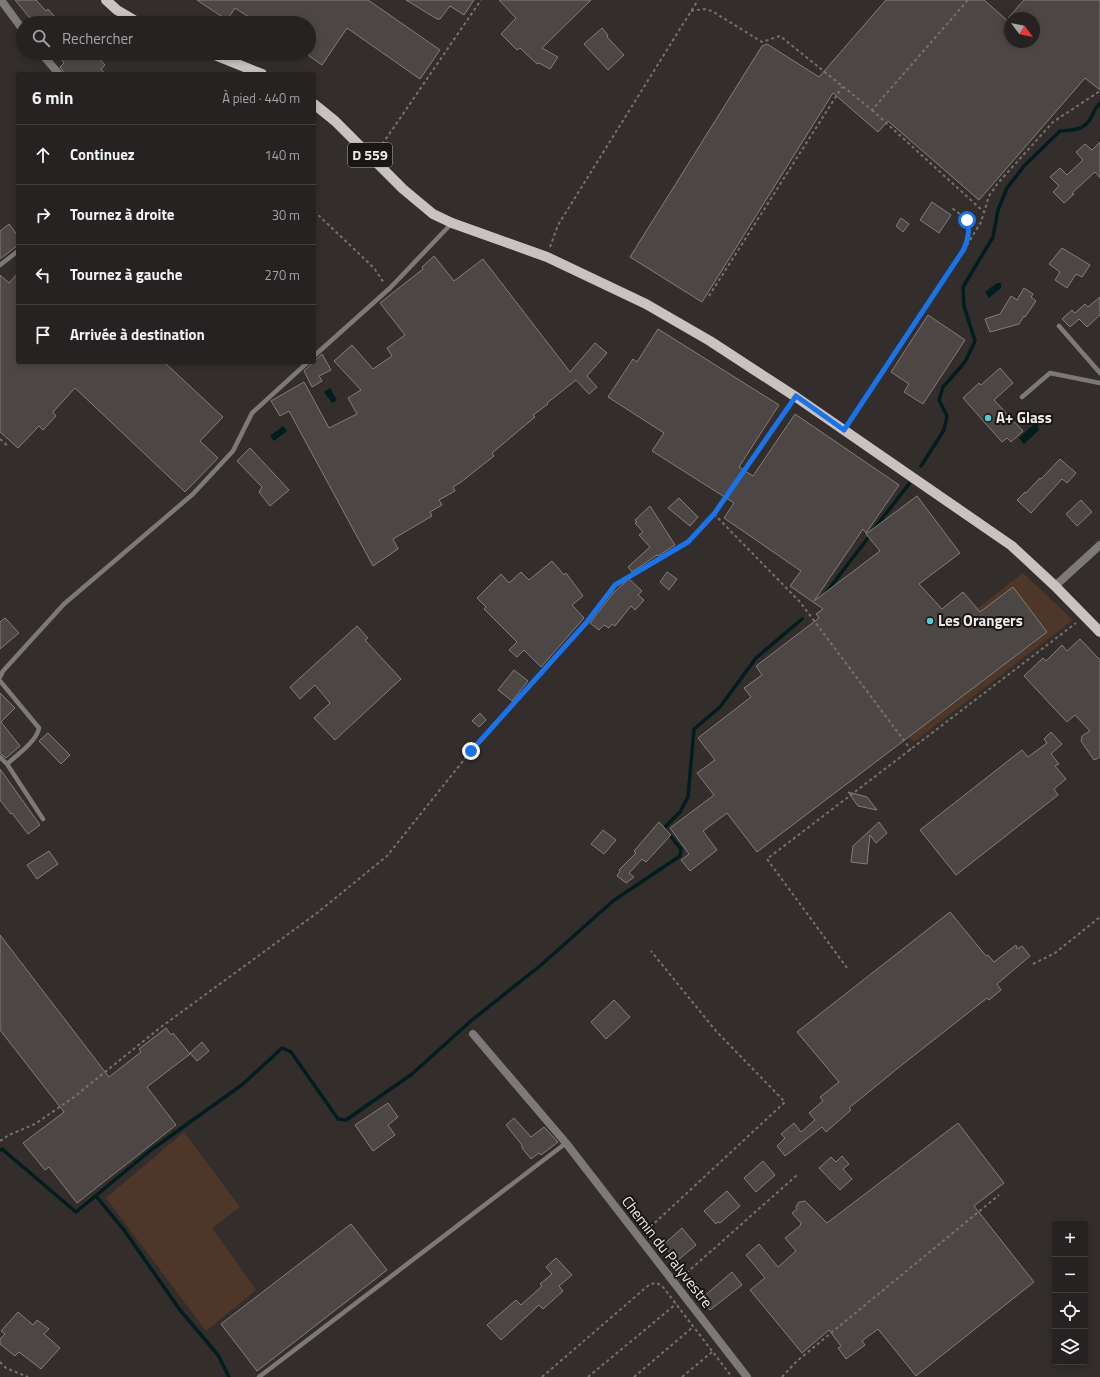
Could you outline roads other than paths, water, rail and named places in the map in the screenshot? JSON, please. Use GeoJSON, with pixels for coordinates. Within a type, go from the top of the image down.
{"type":"FeatureCollection","features":[{"type":"Feature","properties":{"kind":"main road"},"geometry":{"type":"LineString","coordinates":[[106,0],[117,10],[127,16]]}},
{"type":"Feature","properties":{"kind":"main road"},"geometry":{"type":"LineString","coordinates":[[224,60],[246,71]]}},
{"type":"Feature","properties":{"kind":"main road","name":"D 559"},"geometry":{"type":"LineString","coordinates":[[316,106],[335,121],[424,208],[452,223],[547,257],[646,304],[710,341],[796,396],[1012,546],[1055,586],[1100,632]]}},
{"type":"Feature","properties":{"kind":"street"},"geometry":{"type":"LineString","coordinates":[[1,0],[16,20]]}},
{"type":"Feature","properties":{"kind":"street"},"geometry":{"type":"LineString","coordinates":[[46,60],[57,72]]}},
{"type":"Feature","properties":{"kind":"street"},"geometry":{"type":"LineString","coordinates":[[1055,586],[1100,545]]}},
{"type":"Feature","properties":{"kind":"street","name":"Chemin du Palyvestre"},"geometry":{"type":"LineString","coordinates":[[473,1034],[566,1143],[674,1285],[747,1377]]}},
{"type":"Feature","properties":{"kind":"lane"},"geometry":{"type":"LineString","coordinates":[[316,354],[389,290],[452,223]]}},
{"type":"Feature","properties":{"kind":"lane"},"geometry":{"type":"LineString","coordinates":[[0,265],[16,253]]}},
{"type":"Feature","properties":{"kind":"lane"},"geometry":{"type":"LineString","coordinates":[[1059,326],[1100,373]]}},
{"type":"Feature","properties":{"kind":"lane"},"geometry":{"type":"LineString","coordinates":[[0,677],[3,671],[64,604],[193,494],[233,451],[252,413],[306,364]]}},
{"type":"Feature","properties":{"kind":"lane"},"geometry":{"type":"LineString","coordinates":[[1022,397],[1050,373],[1100,383]]}},
{"type":"Feature","properties":{"kind":"lane"},"geometry":{"type":"LineString","coordinates":[[0,681],[38,728],[38,733],[32,740],[7,764]]}},
{"type":"Feature","properties":{"kind":"lane"},"geometry":{"type":"LineString","coordinates":[[0,757],[7,764],[43,820]]}},
{"type":"Feature","properties":{"kind":"lane"},"geometry":{"type":"LineString","coordinates":[[260,1377],[566,1143]]}},
{"type":"Feature","properties":{"kind":"water"},"geometry":{"type":"Polygon","coordinates":[[[997,283],[1001,283],[1001,288],[989,298],[985,292],[997,283]]]}},
{"type":"Feature","properties":{"kind":"water"},"geometry":{"type":"Polygon","coordinates":[[[330,388],[337,400],[332,403],[324,392],[330,388]]]}},
{"type":"Feature","properties":{"kind":"water"},"geometry":{"type":"Polygon","coordinates":[[[1034,424],[1038,425],[1039,430],[1024,444],[1019,438],[1034,424]]]}},
{"type":"Feature","properties":{"kind":"water"},"geometry":{"type":"Polygon","coordinates":[[[283,426],[287,431],[274,441],[270,436],[283,426]]]}},
{"type":"Feature","properties":{"kind":"waterway"},"geometry":{"type":"LineString","coordinates":[[921,466],[944,430],[947,416],[939,400],[943,387],[965,362],[975,341],[964,306],[963,287],[993,237],[998,210],[1007,188],[1024,166],[1060,131],[1083,127],[1091,119],[1100,103]]}},
{"type":"Feature","properties":{"kind":"waterway"},"geometry":{"type":"LineString","coordinates":[[874,529],[909,484]]}},
{"type":"Feature","properties":{"kind":"waterway"},"geometry":{"type":"LineString","coordinates":[[825,594],[871,534]]}},
{"type":"Feature","properties":{"kind":"waterway"},"geometry":{"type":"LineString","coordinates":[[0,1150],[2,1149],[76,1212],[151,1150],[243,1084],[282,1048],[291,1052],[338,1119],[346,1120],[412,1074],[472,1020],[541,965],[613,901],[680,856],[681,849],[664,828],[680,812],[688,797],[694,729],[720,707],[756,658],[802,619]]}},
{"type":"Feature","properties":{"kind":"waterway"},"geometry":{"type":"LineString","coordinates":[[96,1196],[124,1230],[180,1310],[218,1355],[229,1377]]}},
{"type":"Feature","properties":{"kind":"place","name":"A+ Glass"},"geometry":{"type":"Point","coordinates":[988,418]}},
{"type":"Feature","properties":{"kind":"place","name":"Les Orangers"},"geometry":{"type":"Point","coordinates":[930,621]}}]}
